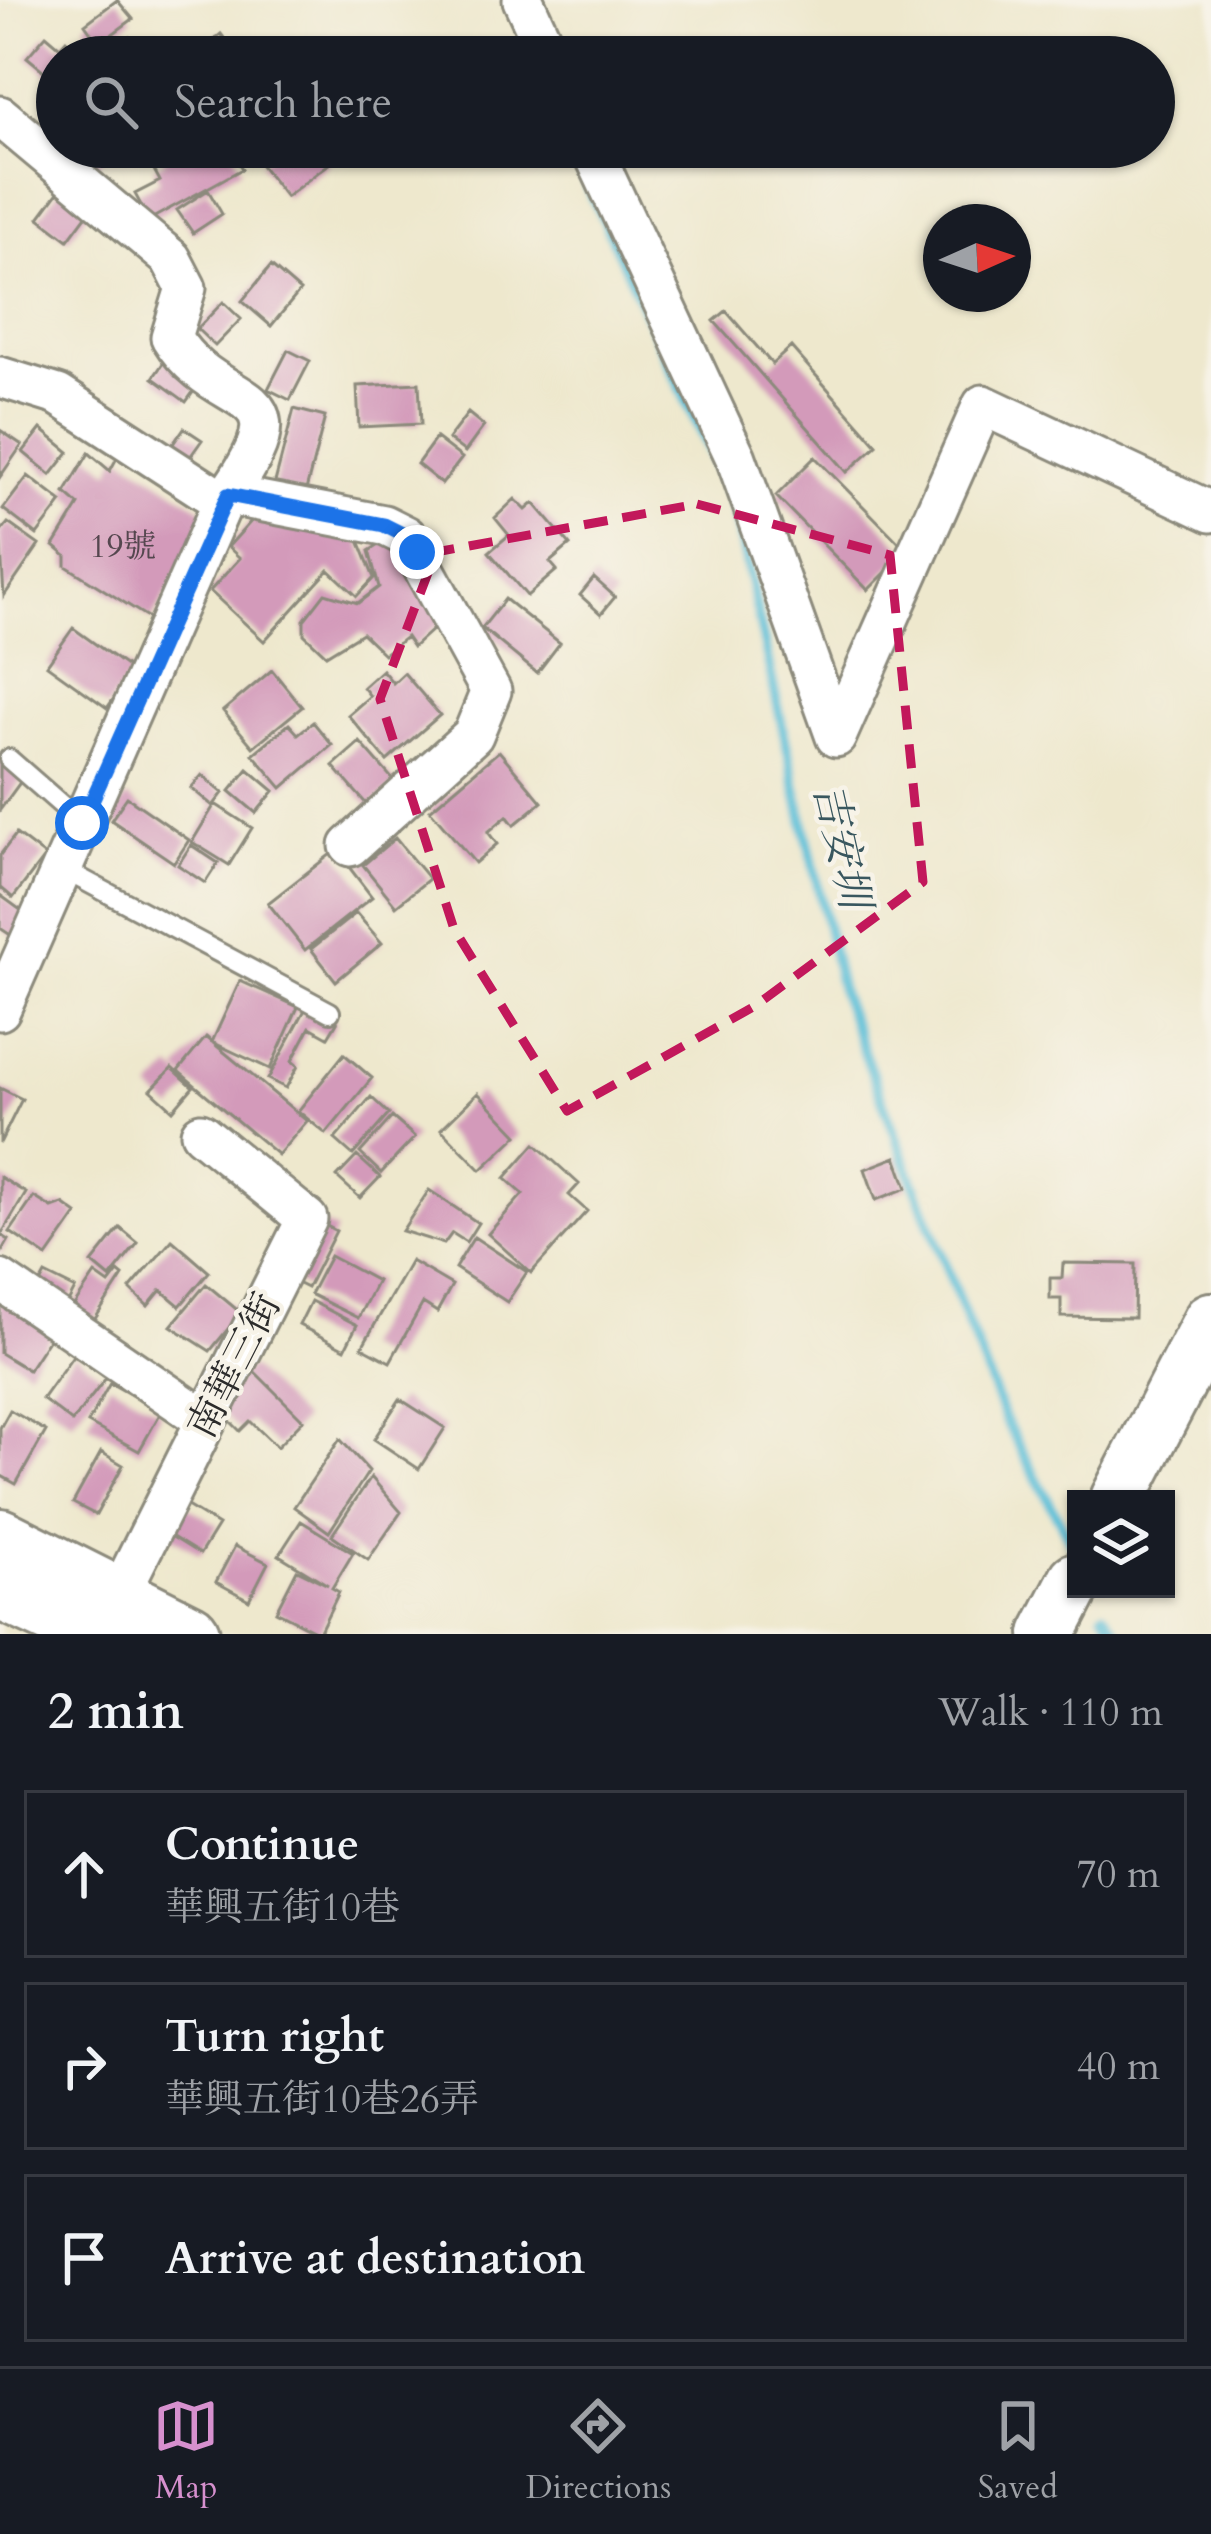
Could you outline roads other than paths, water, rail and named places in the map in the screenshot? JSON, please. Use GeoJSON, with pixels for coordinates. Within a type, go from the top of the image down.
{"type":"FeatureCollection","features":[{"type":"Feature","properties":{"kind":"main road"},"geometry":{"type":"LineString","coordinates":[[0,1539],[105,1621]]}},
{"type":"Feature","properties":{"kind":"main road"},"geometry":{"type":"LineString","coordinates":[[0,1589],[105,1621],[189,1634]]}},
{"type":"Feature","properties":{"kind":"street"},"geometry":{"type":"LineString","coordinates":[[523,0],[539,36]]}},
{"type":"Feature","properties":{"kind":"street"},"geometry":{"type":"LineString","coordinates":[[0,116],[36,146]]}},
{"type":"Feature","properties":{"kind":"street"},"geometry":{"type":"LineString","coordinates":[[0,1010],[225,499],[262,441],[262,419],[255,406],[183,357],[171,338],[186,288],[171,259],[62,168]]}},
{"type":"Feature","properties":{"kind":"street"},"geometry":{"type":"LineString","coordinates":[[601,168],[736,458],[836,737],[982,405],[1211,512]]}},
{"type":"Feature","properties":{"kind":"street"},"geometry":{"type":"LineString","coordinates":[[0,377],[58,395],[225,499],[384,525],[406,536],[491,691],[473,735],[350,846]]}},
{"type":"Feature","properties":{"kind":"street","name":"南華三街"},"geometry":{"type":"LineString","coordinates":[[105,1621],[307,1219],[201,1133]]}},
{"type":"Feature","properties":{"kind":"street"},"geometry":{"type":"LineString","coordinates":[[0,1280],[205,1420]]}},
{"type":"Feature","properties":{"kind":"street"},"geometry":{"type":"LineString","coordinates":[[1123,1490],[1211,1320]]}},
{"type":"Feature","properties":{"kind":"street"},"geometry":{"type":"LineString","coordinates":[[1048,1634],[1067,1597]]}},
{"type":"Feature","properties":{"kind":"lane"},"geometry":{"type":"LineString","coordinates":[[9,759],[82,823]]}},
{"type":"Feature","properties":{"kind":"lane"},"geometry":{"type":"LineString","coordinates":[[63,869],[330,1012]]}},
{"type":"Feature","properties":{"kind":"waterway","name":"吉安圳"},"geometry":{"type":"LineString","coordinates":[[580,168],[733,503],[842,995],[1004,1418],[1067,1534]]}},
{"type":"Feature","properties":{"kind":"waterway","name":"吉安圳"},"geometry":{"type":"LineString","coordinates":[[1103,1613],[1119,1634]]}}]}
